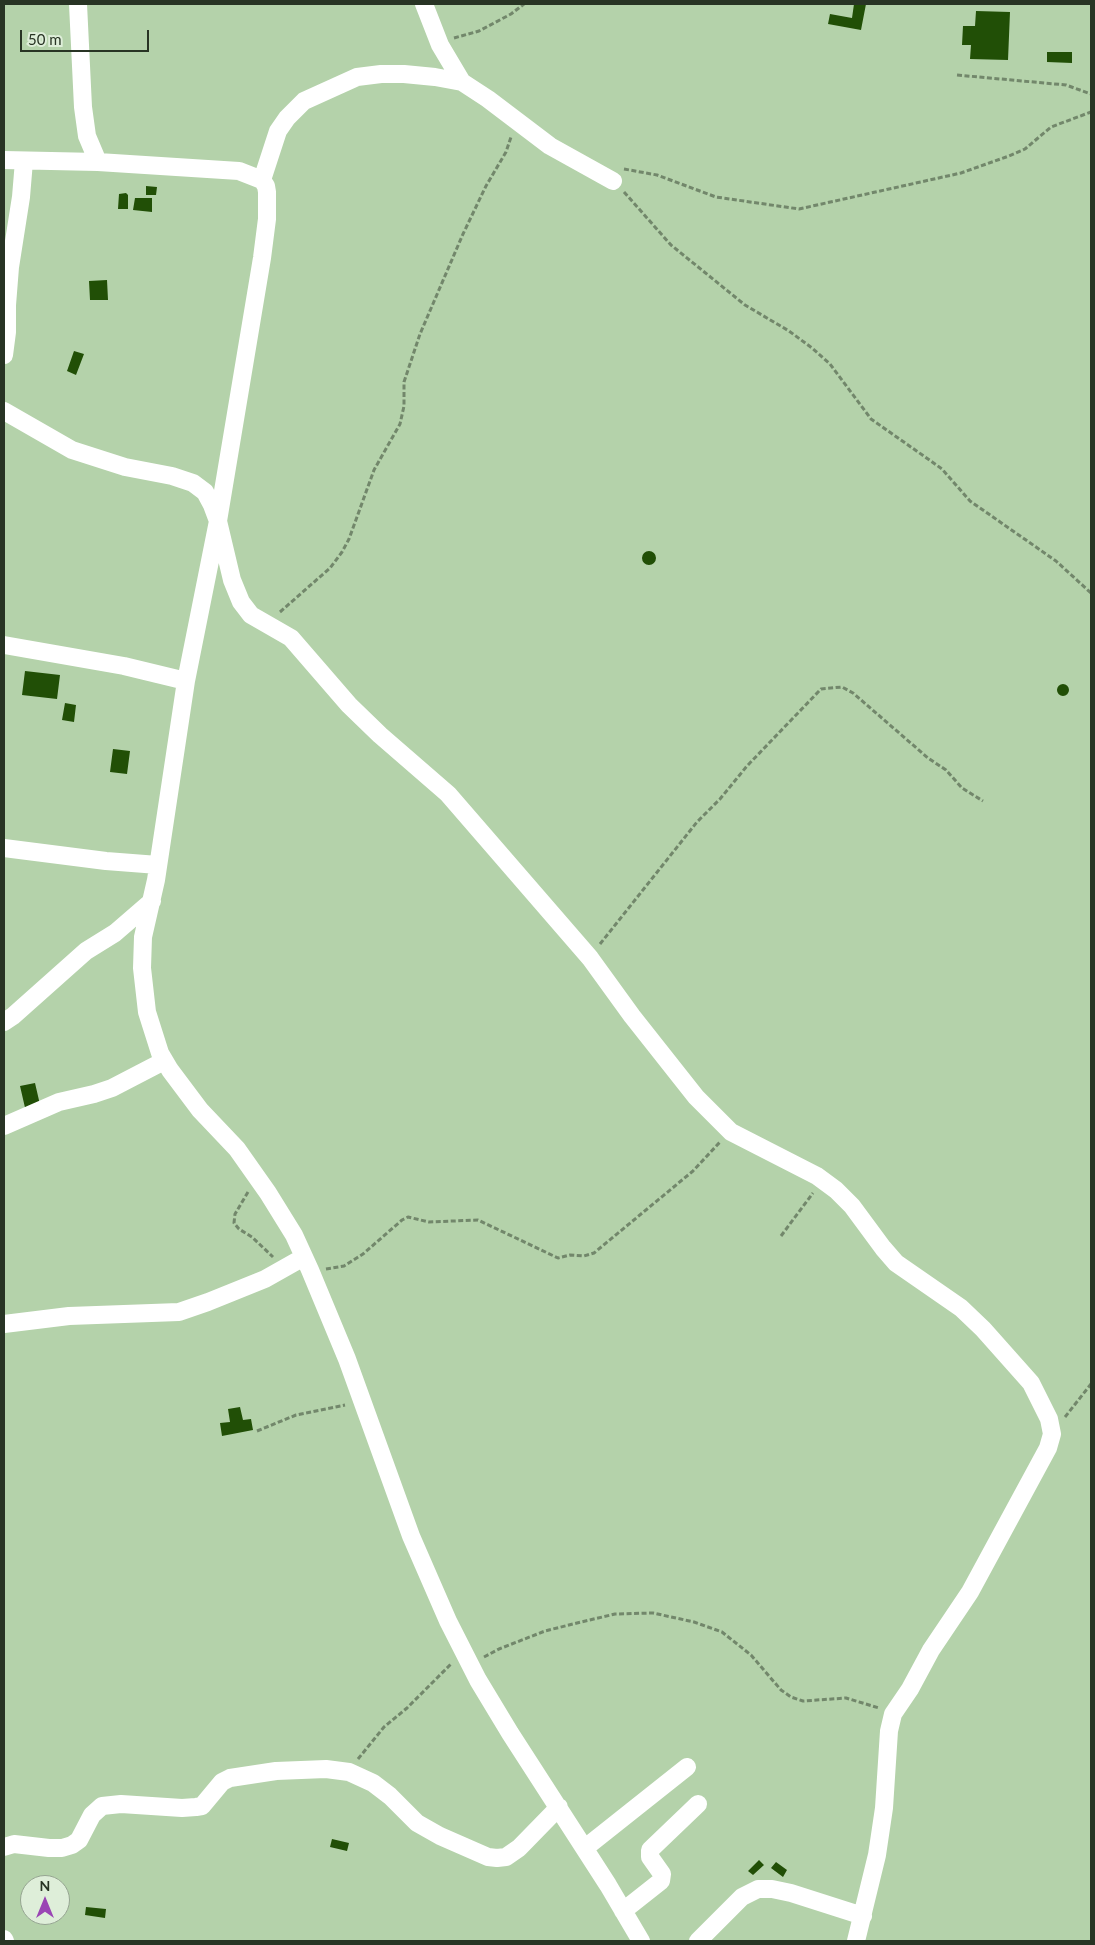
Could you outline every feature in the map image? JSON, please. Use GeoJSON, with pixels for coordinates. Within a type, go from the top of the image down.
{"type":"FeatureCollection","features":[{"type":"Feature","properties":{"kind":"street"},"geometry":{"type":"LineString","coordinates":[[78,4],[83,107],[87,136],[98,162]]}},
{"type":"Feature","properties":{"kind":"street"},"geometry":{"type":"LineString","coordinates":[[424,4],[440,45],[462,82]]}},
{"type":"Feature","properties":{"kind":"street"},"geometry":{"type":"LineString","coordinates":[[617,175],[550,146],[488,99],[462,82],[435,76],[381,74],[356,77],[326,89],[304,101],[287,118],[278,131],[262,180],[267,192],[267,219],[262,258],[218,521],[186,681],[152,901],[143,937],[142,968],[147,1012],[164,1061],[200,1110],[237,1149],[294,1235],[363,1402],[411,1536],[441,1605],[467,1658],[515,1740],[585,1848],[641,1941]]}},
{"type":"Feature","properties":{"kind":"street"},"geometry":{"type":"LineString","coordinates":[[4,160],[98,162],[238,171],[262,180]]}},
{"type":"Feature","properties":{"kind":"street"},"geometry":{"type":"LineString","coordinates":[[4,355],[10,267],[21,198],[24,161]]}},
{"type":"Feature","properties":{"kind":"street"},"geometry":{"type":"LineString","coordinates":[[4,411],[72,450],[125,467],[172,476],[193,483],[205,492],[218,521],[232,580],[241,602],[251,615],[291,638],[349,705],[380,735],[448,794],[590,958],[632,1016],[690,1089],[730,1132],[817,1176],[836,1190],[852,1206],[896,1263],[961,1308],[983,1329],[1031,1383],[1050,1419],[1052,1434],[1048,1448],[970,1592],[931,1650],[905,1697],[893,1714],[889,1731],[884,1808],[877,1855],[856,1941]]}},
{"type":"Feature","properties":{"kind":"street"},"geometry":{"type":"LineString","coordinates":[[4,645],[124,666],[186,681]]}},
{"type":"Feature","properties":{"kind":"street"},"geometry":{"type":"LineString","coordinates":[[4,848],[106,861],[158,865]]}},
{"type":"Feature","properties":{"kind":"street"},"geometry":{"type":"LineString","coordinates":[[4,1022],[86,951],[115,933],[152,901]]}},
{"type":"Feature","properties":{"kind":"street"},"geometry":{"type":"LineString","coordinates":[[4,1126],[59,1102],[112,1088],[164,1061]]}},
{"type":"Feature","properties":{"kind":"street"},"geometry":{"type":"LineString","coordinates":[[4,1324],[69,1316],[179,1312],[226,1295],[284,1268],[307,1263]]}},
{"type":"Feature","properties":{"kind":"street"},"geometry":{"type":"LineString","coordinates":[[585,1848],[687,1767]]}},
{"type":"Feature","properties":{"kind":"street"},"geometry":{"type":"LineString","coordinates":[[4,1847],[14,1844],[48,1848],[72,1845],[79,1840],[92,1815],[102,1806],[110,1804],[182,1808],[202,1806],[222,1782],[230,1778],[248,1774],[301,1770],[326,1769],[349,1772],[390,1796],[417,1823],[440,1836],[488,1857],[506,1857],[519,1848],[559,1807]]}},
{"type":"Feature","properties":{"kind":"street"},"geometry":{"type":"LineString","coordinates":[[623,1911],[661,1881],[662,1874],[650,1857],[650,1850],[698,1804]]}},
{"type":"Feature","properties":{"kind":"street"},"geometry":{"type":"LineString","coordinates":[[698,1941],[742,1897],[758,1889],[772,1889],[791,1893],[863,1916]]}},
{"type":"Feature","properties":{"kind":"path"},"geometry":{"type":"LineString","coordinates":[[440,45],[454,38],[479,31],[511,14],[524,4]]}},
{"type":"Feature","properties":{"kind":"path"},"geometry":{"type":"LineString","coordinates":[[957,75],[1066,85],[1091,94]]}},
{"type":"Feature","properties":{"kind":"path"},"geometry":{"type":"LineString","coordinates":[[617,175],[657,175],[716,197],[799,209],[961,173],[1025,149],[1051,127],[1091,112]]}},
{"type":"Feature","properties":{"kind":"path"},"geometry":{"type":"LineString","coordinates":[[264,623],[286,608],[305,588],[330,568],[342,552],[354,526],[374,470],[400,424],[404,406],[404,382],[420,334],[463,234],[486,186],[506,152],[516,122]]}},
{"type":"Feature","properties":{"kind":"path"},"geometry":{"type":"LineString","coordinates":[[617,175],[631,199],[671,245],[745,305],[812,348],[830,364],[871,419],[942,469],[970,502],[1056,561],[1091,593]]}},
{"type":"Feature","properties":{"kind":"path"},"geometry":{"type":"LineString","coordinates":[[590,958],[697,822],[720,799],[747,766],[821,689],[842,687],[852,693],[928,758],[946,770],[962,788],[983,801]]}},
{"type":"Feature","properties":{"kind":"path"},"geometry":{"type":"LineString","coordinates":[[307,1263],[335,1268],[344,1266],[363,1254],[408,1217],[430,1222],[478,1220],[558,1258],[570,1255],[584,1256],[594,1253],[693,1171],[730,1132]]}},
{"type":"Feature","properties":{"kind":"path"},"geometry":{"type":"LineString","coordinates":[[781,1236],[813,1193],[817,1176]]}},
{"type":"Feature","properties":{"kind":"path"},"geometry":{"type":"LineString","coordinates":[[258,1180],[238,1208],[234,1223],[238,1229],[252,1237],[284,1268]]}},
{"type":"Feature","properties":{"kind":"path"},"geometry":{"type":"LineString","coordinates":[[1050,1419],[1066,1417],[1091,1384]]}},
{"type":"Feature","properties":{"kind":"path"},"geometry":{"type":"LineString","coordinates":[[257,1431],[296,1415],[363,1402]]}},
{"type":"Feature","properties":{"kind":"path"},"geometry":{"type":"LineString","coordinates":[[349,1772],[384,1727],[467,1658],[499,1649],[545,1631],[615,1614],[653,1613],[694,1622],[722,1632],[751,1655],[780,1690],[791,1698],[804,1701],[846,1698],[893,1714]]}},
{"type":"Feature","properties":{"kind":"building"},"geometry":{"type":"Polygon","coordinates":[[[854,4],[866,4],[861,30],[828,24],[830,14],[852,18],[854,4]]]}},
{"type":"Feature","properties":{"kind":"building"},"geometry":{"type":"Polygon","coordinates":[[[976,11],[1010,12],[1008,60],[970,59],[971,45],[962,45],[963,26],[975,26],[976,11]]]}},
{"type":"Feature","properties":{"kind":"building"},"geometry":{"type":"Polygon","coordinates":[[[1047,52],[1072,52],[1072,63],[1047,62],[1047,52]]]}},
{"type":"Feature","properties":{"kind":"building"},"geometry":{"type":"Polygon","coordinates":[[[146,186],[157,187],[156,195],[146,195],[146,186]]]}},
{"type":"Feature","properties":{"kind":"building"},"geometry":{"type":"Polygon","coordinates":[[[126,193],[128,195],[128,209],[118,209],[119,194],[126,193]]]}},
{"type":"Feature","properties":{"kind":"building"},"geometry":{"type":"Polygon","coordinates":[[[135,198],[152,198],[152,212],[133,210],[135,198]]]}},
{"type":"Feature","properties":{"kind":"building"},"geometry":{"type":"Polygon","coordinates":[[[107,280],[108,300],[90,300],[89,281],[107,280]]]}},
{"type":"Feature","properties":{"kind":"building"},"geometry":{"type":"Polygon","coordinates":[[[74,351],[84,354],[76,375],[67,371],[74,351]]]}},
{"type":"Feature","properties":{"kind":"building"},"geometry":{"type":"Polygon","coordinates":[[[649,551],[654,553],[656,558],[654,563],[649,565],[644,563],[642,558],[644,553],[649,551]]]}},
{"type":"Feature","properties":{"kind":"building"},"geometry":{"type":"Polygon","coordinates":[[[25,671],[60,675],[57,699],[22,695],[25,671]]]}},
{"type":"Feature","properties":{"kind":"building"},"geometry":{"type":"Polygon","coordinates":[[[1065,684],[1068,685],[1068,695],[1061,696],[1058,695],[1057,688],[1058,685],[1065,684]]]}},
{"type":"Feature","properties":{"kind":"building"},"geometry":{"type":"Polygon","coordinates":[[[65,703],[76,705],[74,722],[62,720],[65,703]]]}},
{"type":"Feature","properties":{"kind":"building"},"geometry":{"type":"Polygon","coordinates":[[[113,749],[130,751],[127,774],[110,772],[113,749]]]}},
{"type":"Feature","properties":{"kind":"building"},"geometry":{"type":"Polygon","coordinates":[[[35,1083],[41,1109],[26,1112],[20,1086],[35,1083]]]}},
{"type":"Feature","properties":{"kind":"building"},"geometry":{"type":"Polygon","coordinates":[[[240,1407],[243,1420],[251,1419],[253,1430],[222,1436],[220,1423],[230,1422],[228,1409],[240,1407]]]}},
{"type":"Feature","properties":{"kind":"building"},"geometry":{"type":"Polygon","coordinates":[[[332,1839],[349,1843],[347,1851],[330,1847],[332,1839]]]}},
{"type":"Feature","properties":{"kind":"building"},"geometry":{"type":"Polygon","coordinates":[[[759,1860],[764,1865],[753,1875],[748,1871],[759,1860]]]}},
{"type":"Feature","properties":{"kind":"building"},"geometry":{"type":"Polygon","coordinates":[[[776,1862],[787,1870],[783,1877],[771,1868],[776,1862]]]}},
{"type":"Feature","properties":{"kind":"building"},"geometry":{"type":"Polygon","coordinates":[[[86,1907],[106,1909],[105,1918],[85,1915],[86,1907]]]}}]}
